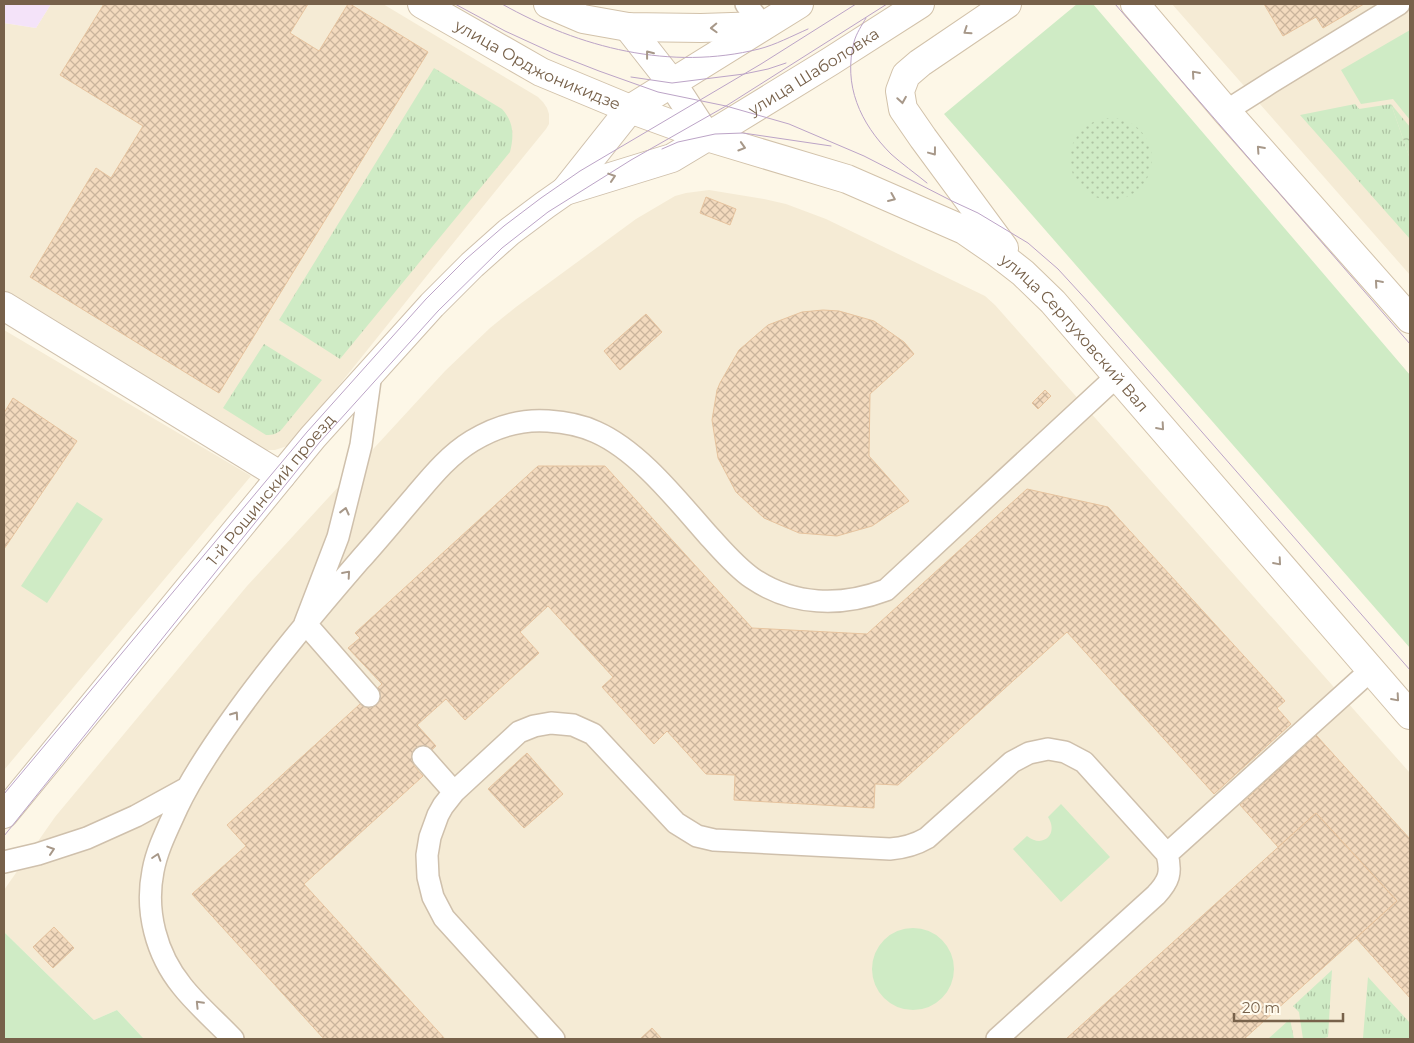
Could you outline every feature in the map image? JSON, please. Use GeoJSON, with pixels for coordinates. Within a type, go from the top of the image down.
{"type":"FeatureCollection","features":[{"type":"Feature","properties":{"kind":"main road","name":"улица Орджоникидзе"},"geometry":{"type":"LineString","coordinates":[[422,4],[541,72],[630,109]]}},
{"type":"Feature","properties":{"kind":"main road"},"geometry":{"type":"LineString","coordinates":[[548,4],[583,19],[628,27],[701,28],[763,26]]}},
{"type":"Feature","properties":{"kind":"main road"},"geometry":{"type":"LineString","coordinates":[[630,109],[799,4]]}},
{"type":"Feature","properties":{"kind":"main road","name":"улица Шаболовка"},"geometry":{"type":"LineString","coordinates":[[707,137],[920,4]]}},
{"type":"Feature","properties":{"kind":"main road"},"geometry":{"type":"LineString","coordinates":[[1007,4],[920,63],[906,75],[900,91],[903,109],[1023,273]]}},
{"type":"Feature","properties":{"kind":"main road"},"geometry":{"type":"LineString","coordinates":[[1135,4],[1226,111],[1410,319]]}},
{"type":"Feature","properties":{"kind":"main road"},"geometry":{"type":"LineString","coordinates":[[628,27],[672,83],[707,137]]}},
{"type":"Feature","properties":{"kind":"main road","name":"улица Серпуховский Вал"},"geometry":{"type":"LineString","coordinates":[[630,109],[707,137],[847,179],[964,230],[996,252],[1023,273],[1053,302],[1410,715]]}},
{"type":"Feature","properties":{"kind":"main road","name":"1-й Рощинский проезд"},"geometry":{"type":"LineString","coordinates":[[4,814],[313,437],[432,305],[472,265],[509,232],[565,191],[630,109]]}},
{"type":"Feature","properties":{"kind":"main road","name":"1-й Рощинский проезд"},"geometry":{"type":"LineString","coordinates":[[565,191],[672,158],[707,137]]}},
{"type":"Feature","properties":{"kind":"main road"},"geometry":{"type":"LineString","coordinates":[[4,306],[281,476]]}},
{"type":"Feature","properties":{"kind":"lane"},"geometry":{"type":"LineString","coordinates":[[746,4],[763,26]]}},
{"type":"Feature","properties":{"kind":"lane"},"geometry":{"type":"LineString","coordinates":[[1226,111],[1270,82],[1399,4]]}},
{"type":"Feature","properties":{"kind":"lane"},"geometry":{"type":"LineString","coordinates":[[305,623],[338,537],[361,444],[371,373]]}},
{"type":"Feature","properties":{"kind":"lane"},"geometry":{"type":"LineString","coordinates":[[233,1039],[181,985],[160,950],[152,922],[150,897],[153,870],[162,840],[187,788],[249,695],[305,623],[440,467],[470,442],[486,433],[524,422],[562,422],[599,433],[645,466],[732,561],[751,577],[768,588],[793,597],[838,602],[871,596],[886,590],[1117,376]]}},
{"type":"Feature","properties":{"kind":"lane"},"geometry":{"type":"LineString","coordinates":[[305,623],[370,696]]}},
{"type":"Feature","properties":{"kind":"lane"},"geometry":{"type":"LineString","coordinates":[[1167,854],[1371,670]]}},
{"type":"Feature","properties":{"kind":"lane"},"geometry":{"type":"LineString","coordinates":[[554,1039],[444,918],[433,897],[428,876],[427,855],[430,837],[443,806],[454,792],[519,732],[534,726],[551,723],[573,725],[593,734],[670,818],[697,836],[714,840],[890,849],[903,848],[927,838],[1012,762],[1028,753],[1048,749],[1065,752],[1084,762],[1167,854],[1170,865],[1169,875],[1165,885],[1156,895],[997,1039]]}},
{"type":"Feature","properties":{"kind":"lane"},"geometry":{"type":"LineString","coordinates":[[423,757],[454,792]]}},
{"type":"Feature","properties":{"kind":"lane"},"geometry":{"type":"LineString","coordinates":[[4,862],[38,854],[87,838],[136,816],[187,788]]}},
{"type":"Feature","properties":{"kind":"shaded area"},"geometry":{"type":"Polygon","coordinates":[[[4,4],[51,4],[36,28],[4,23],[4,4]]]}},
{"type":"Feature","properties":{"kind":"shaded area"},"geometry":{"type":"Polygon","coordinates":[[[51,4],[383,4],[538,97],[547,108],[549,124],[296,439],[287,446],[275,450],[257,448],[4,294],[4,23],[36,28],[51,4]]]}},
{"type":"Feature","properties":{"kind":"shaded area"},"geometry":{"type":"Polygon","coordinates":[[[1172,4],[1410,4],[1410,275],[1172,4]]]}},
{"type":"Feature","properties":{"kind":"shaded area"},"geometry":{"type":"Polygon","coordinates":[[[709,190],[786,204],[826,219],[985,296],[1410,773],[1410,1039],[144,1039],[117,1010],[94,1020],[4,932],[4,890],[55,817],[247,586],[445,371],[490,328],[516,307],[636,219],[675,196],[709,190]]]}},
{"type":"Feature","properties":{"kind":"shaded area"},"geometry":{"type":"Polygon","coordinates":[[[4,330],[251,476],[4,770],[4,330]]]}},
{"type":"Feature","properties":{"kind":"green space"},"geometry":{"type":"Polygon","coordinates":[[[1077,4],[1093,4],[1410,375],[1410,648],[944,114],[1077,4]]]}},
{"type":"Feature","properties":{"kind":"green space"},"geometry":{"type":"Polygon","coordinates":[[[1410,30],[1410,120],[1393,99],[1361,104],[1341,70],[1410,30]]]}},
{"type":"Feature","properties":{"kind":"green space"},"geometry":{"type":"Polygon","coordinates":[[[434,68],[502,109],[509,119],[512,129],[510,152],[340,359],[279,320],[434,68]]]}},
{"type":"Feature","properties":{"kind":"green space"},"geometry":{"type":"Polygon","coordinates":[[[1355,104],[1359,109],[1391,104],[1410,159],[1410,239],[1300,115],[1355,104]]]}},
{"type":"Feature","properties":{"kind":"green space"},"geometry":{"type":"Polygon","coordinates":[[[1391,104],[1410,127],[1410,159],[1391,104]]]}},
{"type":"Feature","properties":{"kind":"green space"},"geometry":{"type":"Polygon","coordinates":[[[1111,118],[1127,121],[1140,130],[1149,143],[1152,159],[1149,175],[1140,188],[1127,197],[1111,200],[1095,197],[1082,188],[1073,175],[1070,159],[1073,143],[1082,130],[1095,121],[1111,118]]]}},
{"type":"Feature","properties":{"kind":"green space"},"geometry":{"type":"Polygon","coordinates":[[[264,344],[322,380],[282,429],[277,433],[268,435],[223,408],[264,344]]]}},
{"type":"Feature","properties":{"kind":"green space"},"geometry":{"type":"Polygon","coordinates":[[[77,502],[103,519],[47,603],[21,586],[77,502]]]}},
{"type":"Feature","properties":{"kind":"green space"},"geometry":{"type":"Polygon","coordinates":[[[1061,804],[1110,857],[1061,902],[1013,849],[1027,836],[1039,841],[1048,838],[1052,829],[1048,817],[1061,804]]]}},
{"type":"Feature","properties":{"kind":"green space"},"geometry":{"type":"Polygon","coordinates":[[[905,928],[921,928],[936,935],[947,946],[954,961],[951,985],[942,998],[921,1010],[905,1010],[890,1003],[879,992],[872,977],[872,961],[879,946],[890,935],[905,928]]]}},
{"type":"Feature","properties":{"kind":"green space"},"geometry":{"type":"Polygon","coordinates":[[[4,932],[94,1020],[117,1010],[144,1039],[4,1039],[4,932]]]}},
{"type":"Feature","properties":{"kind":"green space"},"geometry":{"type":"Polygon","coordinates":[[[1332,970],[1328,1037],[1303,1039],[1299,1012],[1293,1006],[1332,970]]]}},
{"type":"Feature","properties":{"kind":"green space"},"geometry":{"type":"Polygon","coordinates":[[[1368,977],[1410,1023],[1410,1039],[1363,1038],[1368,977]]]}},
{"type":"Feature","properties":{"kind":"green space"},"geometry":{"type":"Polygon","coordinates":[[[1290,1019],[1294,1039],[1268,1039],[1290,1019]]]}},
{"type":"Feature","properties":{"kind":"building"},"geometry":{"type":"Polygon","coordinates":[[[104,4],[308,4],[290,33],[319,51],[348,4],[350,4],[428,52],[219,393],[30,277],[96,168],[111,178],[143,126],[60,75],[104,4]]]}},
{"type":"Feature","properties":{"kind":"building"},"geometry":{"type":"Polygon","coordinates":[[[1264,4],[1364,4],[1323,28],[1316,17],[1283,36],[1264,4]]]}},
{"type":"Feature","properties":{"kind":"building"},"geometry":{"type":"Polygon","coordinates":[[[706,197],[736,209],[730,225],[700,213],[706,197]]]}},
{"type":"Feature","properties":{"kind":"building"},"geometry":{"type":"Polygon","coordinates":[[[839,311],[874,321],[904,342],[914,354],[870,394],[869,456],[909,501],[872,526],[837,536],[799,533],[764,518],[736,492],[718,458],[712,420],[717,390],[739,350],[768,325],[802,312],[839,311]]]}},
{"type":"Feature","properties":{"kind":"building"},"geometry":{"type":"Polygon","coordinates":[[[646,314],[662,332],[620,370],[604,351],[646,314]]]}},
{"type":"Feature","properties":{"kind":"building"},"geometry":{"type":"Polygon","coordinates":[[[1045,390],[1051,396],[1038,409],[1032,403],[1045,390]]]}},
{"type":"Feature","properties":{"kind":"building"},"geometry":{"type":"Polygon","coordinates":[[[13,398],[77,441],[4,549],[4,413],[13,398]]]}},
{"type":"Feature","properties":{"kind":"building"},"geometry":{"type":"Polygon","coordinates":[[[538,466],[605,466],[752,628],[867,634],[1027,489],[1108,507],[1285,701],[1277,708],[1291,724],[1214,794],[1067,632],[898,785],[875,784],[874,808],[734,800],[735,775],[706,774],[667,731],[654,744],[602,687],[613,677],[548,606],[520,632],[539,653],[465,720],[446,699],[417,725],[436,746],[414,766],[423,776],[304,884],[445,1039],[324,1039],[192,894],[246,846],[227,825],[382,684],[348,648],[360,638],[355,633],[538,466]]]}},
{"type":"Feature","properties":{"kind":"building"},"geometry":{"type":"Polygon","coordinates":[[[1316,735],[1410,839],[1410,998],[1356,938],[1397,901],[1316,813],[1278,847],[1240,805],[1316,735]]]}},
{"type":"Feature","properties":{"kind":"building"},"geometry":{"type":"Polygon","coordinates":[[[527,753],[563,794],[524,828],[488,789],[527,753]]]}},
{"type":"Feature","properties":{"kind":"building"},"geometry":{"type":"Polygon","coordinates":[[[1316,813],[1397,901],[1244,1039],[1066,1039],[1316,813]]]}},
{"type":"Feature","properties":{"kind":"building"},"geometry":{"type":"Polygon","coordinates":[[[54,927],[74,948],[53,968],[33,947],[54,927]]]}},
{"type":"Feature","properties":{"kind":"building"},"geometry":{"type":"Polygon","coordinates":[[[652,1028],[662,1039],[640,1039],[652,1028]]]}},
{"type":"Feature","properties":{"kind":"tram line"},"geometry":{"type":"LineString","coordinates":[[455,4],[505,31],[599,71],[658,92],[726,106],[789,124],[864,156],[978,213],[1028,243],[1058,269],[1091,305],[1410,670]]}},
{"type":"Feature","properties":{"kind":"tram line"},"geometry":{"type":"LineString","coordinates":[[502,4],[563,33],[627,51],[660,56],[726,55],[759,49],[808,29]]}},
{"type":"Feature","properties":{"kind":"tram line"},"geometry":{"type":"LineString","coordinates":[[4,794],[307,432],[426,299],[466,259],[504,226],[580,171],[761,64],[856,4]]}},
{"type":"Feature","properties":{"kind":"tram line"},"geometry":{"type":"LineString","coordinates":[[4,836],[319,443],[438,311],[502,248],[548,212],[631,160],[726,106],[887,4]]}},
{"type":"Feature","properties":{"kind":"tram line"},"geometry":{"type":"LineString","coordinates":[[1115,4],[1410,344]]}},
{"type":"Feature","properties":{"kind":"tram line"},"geometry":{"type":"LineString","coordinates":[[866,18],[855,39],[851,58],[851,73],[857,103],[880,142],[895,158],[927,183]]}},
{"type":"Feature","properties":{"kind":"tram line"},"geometry":{"type":"LineString","coordinates":[[631,77],[672,83],[744,74],[786,63]]}},
{"type":"Feature","properties":{"kind":"tram line"},"geometry":{"type":"LineString","coordinates":[[662,149],[678,142],[715,134],[743,133],[831,146]]}}]}
